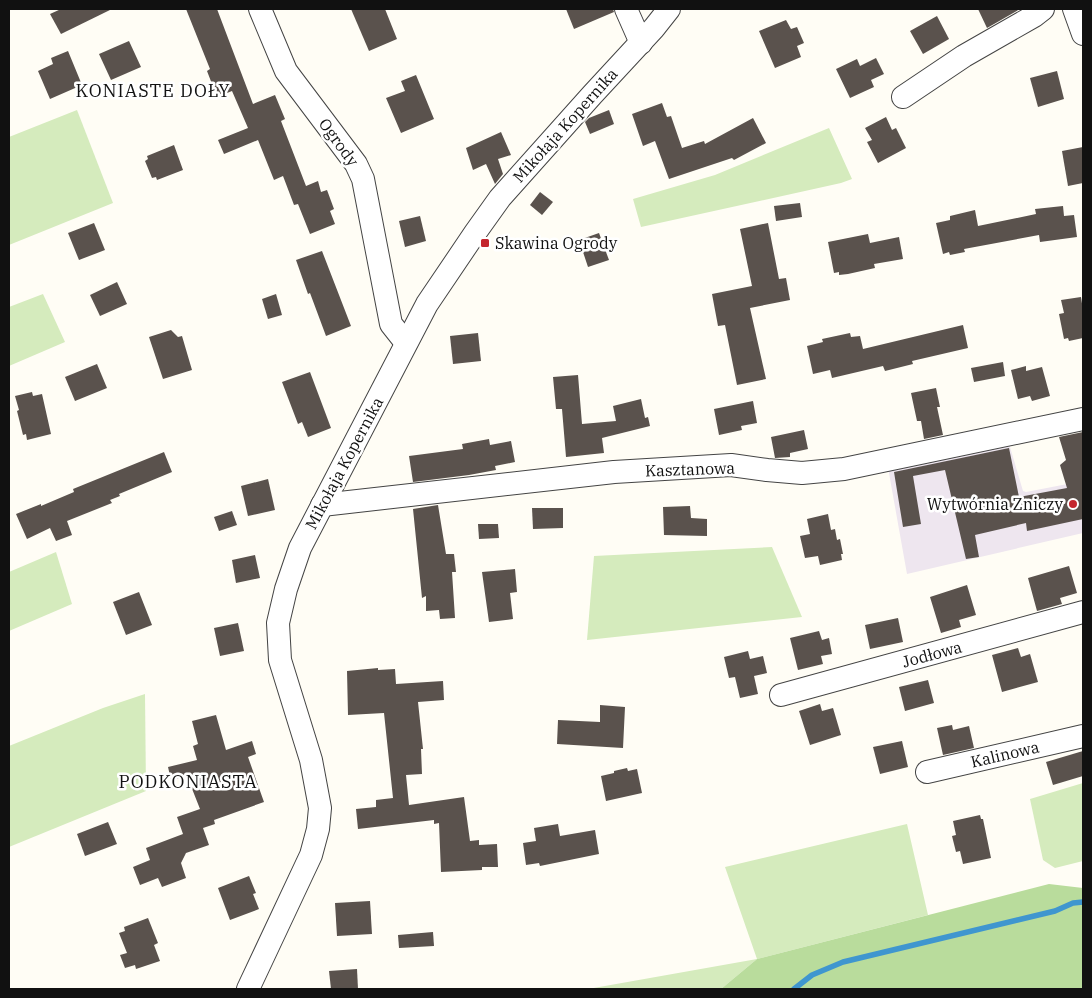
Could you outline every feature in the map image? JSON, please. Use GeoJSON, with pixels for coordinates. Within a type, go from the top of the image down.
{"type":"FeatureCollection","features":[{"type":"Feature","properties":{"kind":"street","name":"Ogrody"},"geometry":{"type":"LineString","coordinates":[[260,9],[286,71],[356,164],[363,179],[391,324],[406,343]]}},
{"type":"Feature","properties":{"kind":"street"},"geometry":{"type":"LineString","coordinates":[[626,9],[641,43]]}},
{"type":"Feature","properties":{"kind":"street","name":"Mikołaja Kopernika"},"geometry":{"type":"LineString","coordinates":[[248,989],[311,855],[318,829],[320,808],[310,760],[280,660],[278,623],[286,588],[300,548],[427,304],[500,198],[641,43],[669,9]]}},
{"type":"Feature","properties":{"kind":"street"},"geometry":{"type":"LineString","coordinates":[[903,96],[964,56],[1043,9]]}},
{"type":"Feature","properties":{"kind":"street"},"geometry":{"type":"LineString","coordinates":[[1074,9],[1083,34]]}},
{"type":"Feature","properties":{"kind":"street","name":"Kasztanowa"},"geometry":{"type":"LineString","coordinates":[[322,505],[614,472],[731,465],[802,472],[844,469],[1083,419]]}},
{"type":"Feature","properties":{"kind":"street","name":"Jodłowa"},"geometry":{"type":"LineString","coordinates":[[781,695],[1083,612]]}},
{"type":"Feature","properties":{"kind":"street","name":"Kalinowa"},"geometry":{"type":"LineString","coordinates":[[927,772],[1083,736]]}},
{"type":"Feature","properties":{"kind":"shaded area"},"geometry":{"type":"Polygon","coordinates":[[[1008,440],[1023,491],[1083,481],[1083,533],[907,574],[887,462],[1008,440]]]}},
{"type":"Feature","properties":{"kind":"green space"},"geometry":{"type":"Polygon","coordinates":[[[77,110],[113,203],[9,245],[9,137],[77,110]]]}},
{"type":"Feature","properties":{"kind":"green space"},"geometry":{"type":"Polygon","coordinates":[[[829,128],[852,179],[641,227],[633,199],[715,175],[829,128]]]}},
{"type":"Feature","properties":{"kind":"green space"},"geometry":{"type":"Polygon","coordinates":[[[43,294],[65,342],[9,366],[9,307],[43,294]]]}},
{"type":"Feature","properties":{"kind":"green space"},"geometry":{"type":"Polygon","coordinates":[[[772,547],[802,617],[587,640],[594,556],[772,547]]]}},
{"type":"Feature","properties":{"kind":"green space"},"geometry":{"type":"Polygon","coordinates":[[[56,552],[72,604],[9,631],[9,572],[56,552]]]}},
{"type":"Feature","properties":{"kind":"green space"},"geometry":{"type":"Polygon","coordinates":[[[145,694],[146,791],[9,847],[9,746],[103,708],[145,694]]]}},
{"type":"Feature","properties":{"kind":"green space"},"geometry":{"type":"Polygon","coordinates":[[[1083,783],[1083,861],[1055,868],[1043,860],[1030,799],[1083,783]]]}},
{"type":"Feature","properties":{"kind":"green space"},"geometry":{"type":"Polygon","coordinates":[[[907,824],[928,915],[757,959],[725,867],[907,824]]]}},
{"type":"Feature","properties":{"kind":"green space"},"geometry":{"type":"Polygon","coordinates":[[[1049,884],[1083,888],[1083,989],[721,989],[757,959],[1049,884]]]}},
{"type":"Feature","properties":{"kind":"green space"},"geometry":{"type":"Polygon","coordinates":[[[757,959],[721,989],[588,989],[757,959]]]}},
{"type":"Feature","properties":{"kind":"building"},"geometry":{"type":"Polygon","coordinates":[[[61,9],[112,9],[61,34],[50,14],[61,9]]]}},
{"type":"Feature","properties":{"kind":"building"},"geometry":{"type":"Polygon","coordinates":[[[186,9],[217,9],[253,104],[275,95],[285,119],[281,121],[306,186],[318,181],[321,192],[327,190],[334,209],[330,211],[335,224],[310,234],[298,204],[294,205],[283,176],[274,180],[258,140],[224,154],[218,140],[248,128],[232,91],[217,97],[207,71],[210,69],[186,9]]]}},
{"type":"Feature","properties":{"kind":"building"},"geometry":{"type":"Polygon","coordinates":[[[351,9],[385,9],[397,39],[369,51],[351,9]]]}},
{"type":"Feature","properties":{"kind":"building"},"geometry":{"type":"Polygon","coordinates":[[[566,9],[613,9],[614,12],[574,29],[566,9]]]}},
{"type":"Feature","properties":{"kind":"building"},"geometry":{"type":"Polygon","coordinates":[[[978,9],[1020,9],[987,28],[978,9]]]}},
{"type":"Feature","properties":{"kind":"building"},"geometry":{"type":"Polygon","coordinates":[[[937,16],[949,39],[923,54],[910,31],[937,16]]]}},
{"type":"Feature","properties":{"kind":"building"},"geometry":{"type":"Polygon","coordinates":[[[786,20],[791,29],[797,27],[804,43],[797,46],[801,57],[775,68],[759,31],[786,20]]]}},
{"type":"Feature","properties":{"kind":"building"},"geometry":{"type":"Polygon","coordinates":[[[129,41],[141,67],[111,80],[99,54],[129,41]]]}},
{"type":"Feature","properties":{"kind":"building"},"geometry":{"type":"Polygon","coordinates":[[[68,51],[82,85],[50,99],[38,71],[53,64],[51,58],[68,51]]]}},
{"type":"Feature","properties":{"kind":"building"},"geometry":{"type":"Polygon","coordinates":[[[876,58],[884,74],[871,80],[874,87],[850,98],[836,69],[857,59],[860,66],[876,58]]]}},
{"type":"Feature","properties":{"kind":"building"},"geometry":{"type":"Polygon","coordinates":[[[1057,71],[1064,99],[1038,107],[1030,78],[1057,71]]]}},
{"type":"Feature","properties":{"kind":"building"},"geometry":{"type":"Polygon","coordinates":[[[416,75],[434,119],[401,133],[386,98],[405,91],[401,81],[416,75]]]}},
{"type":"Feature","properties":{"kind":"building"},"geometry":{"type":"Polygon","coordinates":[[[662,103],[667,117],[671,116],[682,148],[704,141],[705,144],[753,118],[766,143],[734,160],[732,158],[669,179],[655,141],[643,146],[632,114],[662,103]]]}},
{"type":"Feature","properties":{"kind":"building"},"geometry":{"type":"Polygon","coordinates":[[[609,110],[614,124],[590,134],[585,122],[589,118],[609,110]]]}},
{"type":"Feature","properties":{"kind":"building"},"geometry":{"type":"Polygon","coordinates":[[[886,117],[892,130],[896,128],[906,148],[878,163],[867,142],[872,140],[865,128],[886,117]]]}},
{"type":"Feature","properties":{"kind":"building"},"geometry":{"type":"Polygon","coordinates":[[[501,132],[511,155],[498,159],[503,174],[495,184],[486,164],[473,170],[466,148],[501,132]]]}},
{"type":"Feature","properties":{"kind":"building"},"geometry":{"type":"Polygon","coordinates":[[[174,145],[183,170],[157,180],[156,177],[152,178],[145,161],[148,159],[147,156],[174,145]]]}},
{"type":"Feature","properties":{"kind":"building"},"geometry":{"type":"Polygon","coordinates":[[[1083,147],[1083,183],[1068,186],[1062,151],[1083,147]]]}},
{"type":"Feature","properties":{"kind":"building"},"geometry":{"type":"Polygon","coordinates":[[[540,192],[553,202],[542,215],[530,205],[540,192]]]}},
{"type":"Feature","properties":{"kind":"building"},"geometry":{"type":"Polygon","coordinates":[[[800,203],[802,217],[776,221],[774,206],[800,203]]]}},
{"type":"Feature","properties":{"kind":"building"},"geometry":{"type":"Polygon","coordinates":[[[1063,206],[1064,216],[1074,215],[1077,237],[1040,242],[1039,235],[964,249],[965,252],[950,255],[949,252],[943,254],[936,223],[950,220],[950,216],[975,210],[978,226],[1036,214],[1035,209],[1063,206]]]}},
{"type":"Feature","properties":{"kind":"building"},"geometry":{"type":"Polygon","coordinates":[[[420,216],[426,241],[405,247],[399,221],[420,216]]]}},
{"type":"Feature","properties":{"kind":"building"},"geometry":{"type":"Polygon","coordinates":[[[94,223],[105,250],[79,260],[68,233],[94,223]]]}},
{"type":"Feature","properties":{"kind":"building"},"geometry":{"type":"Polygon","coordinates":[[[768,223],[779,279],[786,278],[790,300],[750,308],[766,379],[737,385],[725,325],[718,326],[712,294],[752,286],[740,229],[768,223]]]}},
{"type":"Feature","properties":{"kind":"building"},"geometry":{"type":"Polygon","coordinates":[[[599,233],[609,260],[588,267],[579,240],[599,233]]]}},
{"type":"Feature","properties":{"kind":"building"},"geometry":{"type":"Polygon","coordinates":[[[868,234],[870,243],[899,237],[903,259],[874,264],[875,268],[848,274],[839,275],[839,272],[834,273],[828,242],[868,234]]]}},
{"type":"Feature","properties":{"kind":"building"},"geometry":{"type":"Polygon","coordinates":[[[322,251],[351,326],[326,336],[296,260],[322,251]]]}},
{"type":"Feature","properties":{"kind":"building"},"geometry":{"type":"Polygon","coordinates":[[[117,282],[127,304],[100,316],[90,295],[117,282]]]}},
{"type":"Feature","properties":{"kind":"building"},"geometry":{"type":"Polygon","coordinates":[[[276,294],[282,315],[268,319],[262,299],[276,294]]]}},
{"type":"Feature","properties":{"kind":"building"},"geometry":{"type":"Polygon","coordinates":[[[1081,297],[1083,338],[1069,341],[1068,338],[1064,339],[1059,314],[1064,313],[1061,300],[1081,297]]]}},
{"type":"Feature","properties":{"kind":"building"},"geometry":{"type":"Polygon","coordinates":[[[963,325],[968,348],[912,361],[913,364],[885,371],[883,366],[832,378],[830,370],[813,374],[807,346],[823,342],[822,339],[850,333],[851,337],[860,336],[863,349],[963,325]]]}},
{"type":"Feature","properties":{"kind":"building"},"geometry":{"type":"Polygon","coordinates":[[[171,330],[178,337],[182,336],[192,370],[163,379],[149,337],[171,330]]]}},
{"type":"Feature","properties":{"kind":"building"},"geometry":{"type":"Polygon","coordinates":[[[478,333],[481,361],[453,364],[450,336],[478,333]]]}},
{"type":"Feature","properties":{"kind":"building"},"geometry":{"type":"Polygon","coordinates":[[[1003,362],[1005,376],[974,382],[971,368],[1003,362]]]}},
{"type":"Feature","properties":{"kind":"building"},"geometry":{"type":"Polygon","coordinates":[[[97,364],[107,388],[75,401],[65,377],[97,364]]]}},
{"type":"Feature","properties":{"kind":"building"},"geometry":{"type":"Polygon","coordinates":[[[1026,366],[1026,371],[1042,367],[1050,396],[1032,401],[1030,396],[1018,399],[1011,370],[1026,366]]]}},
{"type":"Feature","properties":{"kind":"building"},"geometry":{"type":"Polygon","coordinates":[[[310,372],[331,428],[308,437],[302,422],[298,424],[282,382],[310,372]]]}},
{"type":"Feature","properties":{"kind":"building"},"geometry":{"type":"Polygon","coordinates":[[[578,375],[582,424],[616,421],[613,406],[641,399],[645,418],[648,417],[650,426],[602,438],[604,453],[566,457],[562,409],[556,409],[553,377],[578,375]]]}},
{"type":"Feature","properties":{"kind":"building"},"geometry":{"type":"Polygon","coordinates":[[[936,388],[940,407],[937,407],[943,435],[924,439],[921,421],[917,421],[911,393],[936,388]]]}},
{"type":"Feature","properties":{"kind":"building"},"geometry":{"type":"Polygon","coordinates":[[[32,392],[33,396],[42,394],[51,434],[27,440],[26,434],[23,435],[15,396],[32,392]]]}},
{"type":"Feature","properties":{"kind":"building"},"geometry":{"type":"Polygon","coordinates":[[[753,401],[757,423],[741,426],[742,430],[719,435],[714,409],[753,401]]]}},
{"type":"Feature","properties":{"kind":"building"},"geometry":{"type":"Polygon","coordinates":[[[804,430],[808,449],[790,453],[790,457],[775,458],[771,437],[804,430]]]}},
{"type":"Feature","properties":{"kind":"building"},"geometry":{"type":"Polygon","coordinates":[[[1083,432],[1083,519],[1027,531],[1026,523],[975,535],[979,557],[966,559],[945,470],[913,476],[921,524],[903,527],[894,472],[1009,448],[1019,497],[1067,488],[1060,465],[1066,460],[1059,437],[1083,432]]]}},
{"type":"Feature","properties":{"kind":"building"},"geometry":{"type":"Polygon","coordinates":[[[489,439],[490,445],[511,441],[515,462],[495,466],[496,470],[413,482],[409,456],[463,449],[462,444],[489,439]]]}},
{"type":"Feature","properties":{"kind":"building"},"geometry":{"type":"Polygon","coordinates":[[[164,452],[172,472],[119,494],[120,496],[110,500],[112,503],[67,521],[72,535],[56,541],[50,528],[27,539],[16,514],[41,504],[41,506],[74,492],[73,489],[164,452]]]}},
{"type":"Feature","properties":{"kind":"building"},"geometry":{"type":"Polygon","coordinates":[[[268,479],[275,510],[248,516],[241,486],[268,479]]]}},
{"type":"Feature","properties":{"kind":"building"},"geometry":{"type":"Polygon","coordinates":[[[438,505],[446,554],[454,554],[456,572],[452,572],[455,618],[440,619],[439,610],[426,611],[426,596],[422,598],[413,509],[438,505]]]}},
{"type":"Feature","properties":{"kind":"building"},"geometry":{"type":"Polygon","coordinates":[[[690,506],[691,518],[707,519],[707,536],[664,535],[663,507],[690,506]]]}},
{"type":"Feature","properties":{"kind":"building"},"geometry":{"type":"Polygon","coordinates":[[[532,508],[563,508],[563,528],[533,529],[532,508]]]}},
{"type":"Feature","properties":{"kind":"building"},"geometry":{"type":"Polygon","coordinates":[[[232,511],[237,525],[219,531],[214,517],[232,511]]]}},
{"type":"Feature","properties":{"kind":"building"},"geometry":{"type":"Polygon","coordinates":[[[828,514],[831,530],[835,529],[837,540],[840,539],[843,554],[841,554],[842,560],[820,565],[818,556],[805,558],[800,536],[810,534],[807,519],[828,514]]]}},
{"type":"Feature","properties":{"kind":"building"},"geometry":{"type":"Polygon","coordinates":[[[478,524],[498,524],[499,538],[479,539],[478,524]]]}},
{"type":"Feature","properties":{"kind":"building"},"geometry":{"type":"Polygon","coordinates":[[[255,555],[260,578],[236,583],[232,560],[255,555]]]}},
{"type":"Feature","properties":{"kind":"building"},"geometry":{"type":"Polygon","coordinates":[[[1069,566],[1077,593],[1060,598],[1062,604],[1037,611],[1028,578],[1069,566]]]}},
{"type":"Feature","properties":{"kind":"building"},"geometry":{"type":"Polygon","coordinates":[[[515,569],[517,592],[510,593],[513,619],[489,622],[482,572],[515,569]]]}},
{"type":"Feature","properties":{"kind":"building"},"geometry":{"type":"Polygon","coordinates":[[[967,585],[976,615],[959,620],[961,627],[941,633],[930,597],[967,585]]]}},
{"type":"Feature","properties":{"kind":"building"},"geometry":{"type":"Polygon","coordinates":[[[139,592],[152,625],[126,635],[113,602],[139,592]]]}},
{"type":"Feature","properties":{"kind":"building"},"geometry":{"type":"Polygon","coordinates":[[[898,618],[903,642],[870,649],[865,625],[898,618]]]}},
{"type":"Feature","properties":{"kind":"building"},"geometry":{"type":"Polygon","coordinates":[[[238,623],[244,651],[220,656],[214,628],[238,623]]]}},
{"type":"Feature","properties":{"kind":"building"},"geometry":{"type":"Polygon","coordinates":[[[819,631],[822,640],[829,638],[832,654],[821,656],[823,664],[798,670],[790,638],[819,631]]]}},
{"type":"Feature","properties":{"kind":"building"},"geometry":{"type":"Polygon","coordinates":[[[1018,648],[1021,657],[1030,654],[1038,682],[1002,692],[992,655],[1018,648]]]}},
{"type":"Feature","properties":{"kind":"building"},"geometry":{"type":"Polygon","coordinates":[[[748,651],[750,659],[763,656],[767,673],[754,676],[758,694],[740,698],[735,677],[729,678],[724,657],[748,651]]]}},
{"type":"Feature","properties":{"kind":"building"},"geometry":{"type":"Polygon","coordinates":[[[378,668],[378,670],[395,669],[396,684],[443,681],[444,700],[418,702],[423,749],[421,749],[422,774],[406,775],[409,805],[464,797],[470,841],[479,840],[479,845],[497,844],[498,867],[482,867],[482,870],[441,872],[439,823],[434,824],[434,820],[358,829],[356,809],[376,807],[376,800],[393,798],[384,713],[348,715],[347,671],[378,668]]]}},
{"type":"Feature","properties":{"kind":"building"},"geometry":{"type":"Polygon","coordinates":[[[928,680],[934,703],[905,711],[899,687],[928,680]]]}},
{"type":"Feature","properties":{"kind":"building"},"geometry":{"type":"Polygon","coordinates":[[[820,704],[822,711],[833,708],[841,735],[810,745],[799,711],[820,704]]]}},
{"type":"Feature","properties":{"kind":"building"},"geometry":{"type":"Polygon","coordinates":[[[600,705],[625,707],[623,748],[557,744],[558,720],[600,722],[600,705]]]}},
{"type":"Feature","properties":{"kind":"building"},"geometry":{"type":"Polygon","coordinates":[[[216,715],[226,750],[252,741],[256,754],[248,757],[264,802],[214,820],[215,824],[203,828],[209,845],[186,853],[181,863],[186,878],[162,887],[158,878],[140,885],[133,867],[150,860],[146,848],[183,834],[177,817],[200,809],[187,776],[171,780],[168,767],[197,760],[193,746],[198,744],[192,721],[216,715]]]}},
{"type":"Feature","properties":{"kind":"building"},"geometry":{"type":"Polygon","coordinates":[[[952,725],[953,730],[969,726],[974,748],[943,755],[937,728],[952,725]]]}},
{"type":"Feature","properties":{"kind":"building"},"geometry":{"type":"Polygon","coordinates":[[[902,741],[908,767],[880,774],[873,747],[902,741]]]}},
{"type":"Feature","properties":{"kind":"building"},"geometry":{"type":"Polygon","coordinates":[[[1083,751],[1083,776],[1053,785],[1046,762],[1083,751]]]}},
{"type":"Feature","properties":{"kind":"building"},"geometry":{"type":"Polygon","coordinates":[[[627,768],[628,771],[637,769],[642,793],[606,801],[601,776],[627,768]]]}},
{"type":"Feature","properties":{"kind":"building"},"geometry":{"type":"Polygon","coordinates":[[[980,815],[981,819],[983,819],[991,858],[963,864],[960,851],[956,852],[952,836],[956,835],[953,821],[980,815]]]}},
{"type":"Feature","properties":{"kind":"building"},"geometry":{"type":"Polygon","coordinates":[[[108,822],[117,844],[85,856],[77,834],[108,822]]]}},
{"type":"Feature","properties":{"kind":"building"},"geometry":{"type":"Polygon","coordinates":[[[558,824],[560,836],[595,830],[599,854],[540,866],[539,863],[526,865],[523,843],[536,841],[534,828],[558,824]]]}},
{"type":"Feature","properties":{"kind":"building"},"geometry":{"type":"Polygon","coordinates":[[[249,876],[256,893],[253,894],[259,909],[230,920],[218,888],[249,876]]]}},
{"type":"Feature","properties":{"kind":"building"},"geometry":{"type":"Polygon","coordinates":[[[370,901],[372,934],[337,936],[335,903],[370,901]]]}},
{"type":"Feature","properties":{"kind":"building"},"geometry":{"type":"Polygon","coordinates":[[[148,918],[158,943],[154,945],[160,961],[136,969],[135,965],[125,968],[120,955],[127,953],[119,933],[125,931],[124,927],[148,918]]]}},
{"type":"Feature","properties":{"kind":"building"},"geometry":{"type":"Polygon","coordinates":[[[433,932],[434,946],[399,948],[398,935],[433,932]]]}},
{"type":"Feature","properties":{"kind":"building"},"geometry":{"type":"Polygon","coordinates":[[[357,969],[358,989],[331,989],[329,971],[357,969]]]}},
{"type":"Feature","properties":{"kind":"waterway"},"geometry":{"type":"LineString","coordinates":[[794,989],[812,975],[843,962],[1055,911],[1073,903],[1083,902]]}},
{"type":"Feature","properties":{"kind":"place","name":"Skawina Ogrody"},"geometry":{"type":"Point","coordinates":[485,243]}},
{"type":"Feature","properties":{"kind":"place","name":"Wytwórnia Zniczy"},"geometry":{"type":"Point","coordinates":[1073,504]}},
{"type":"Feature","properties":{"kind":"district","name":"KONIASTE DOŁY"},"geometry":{"type":"Point","coordinates":[153,90]}},
{"type":"Feature","properties":{"kind":"district","name":"PODKONIASTA"},"geometry":{"type":"Point","coordinates":[188,781]}}]}
